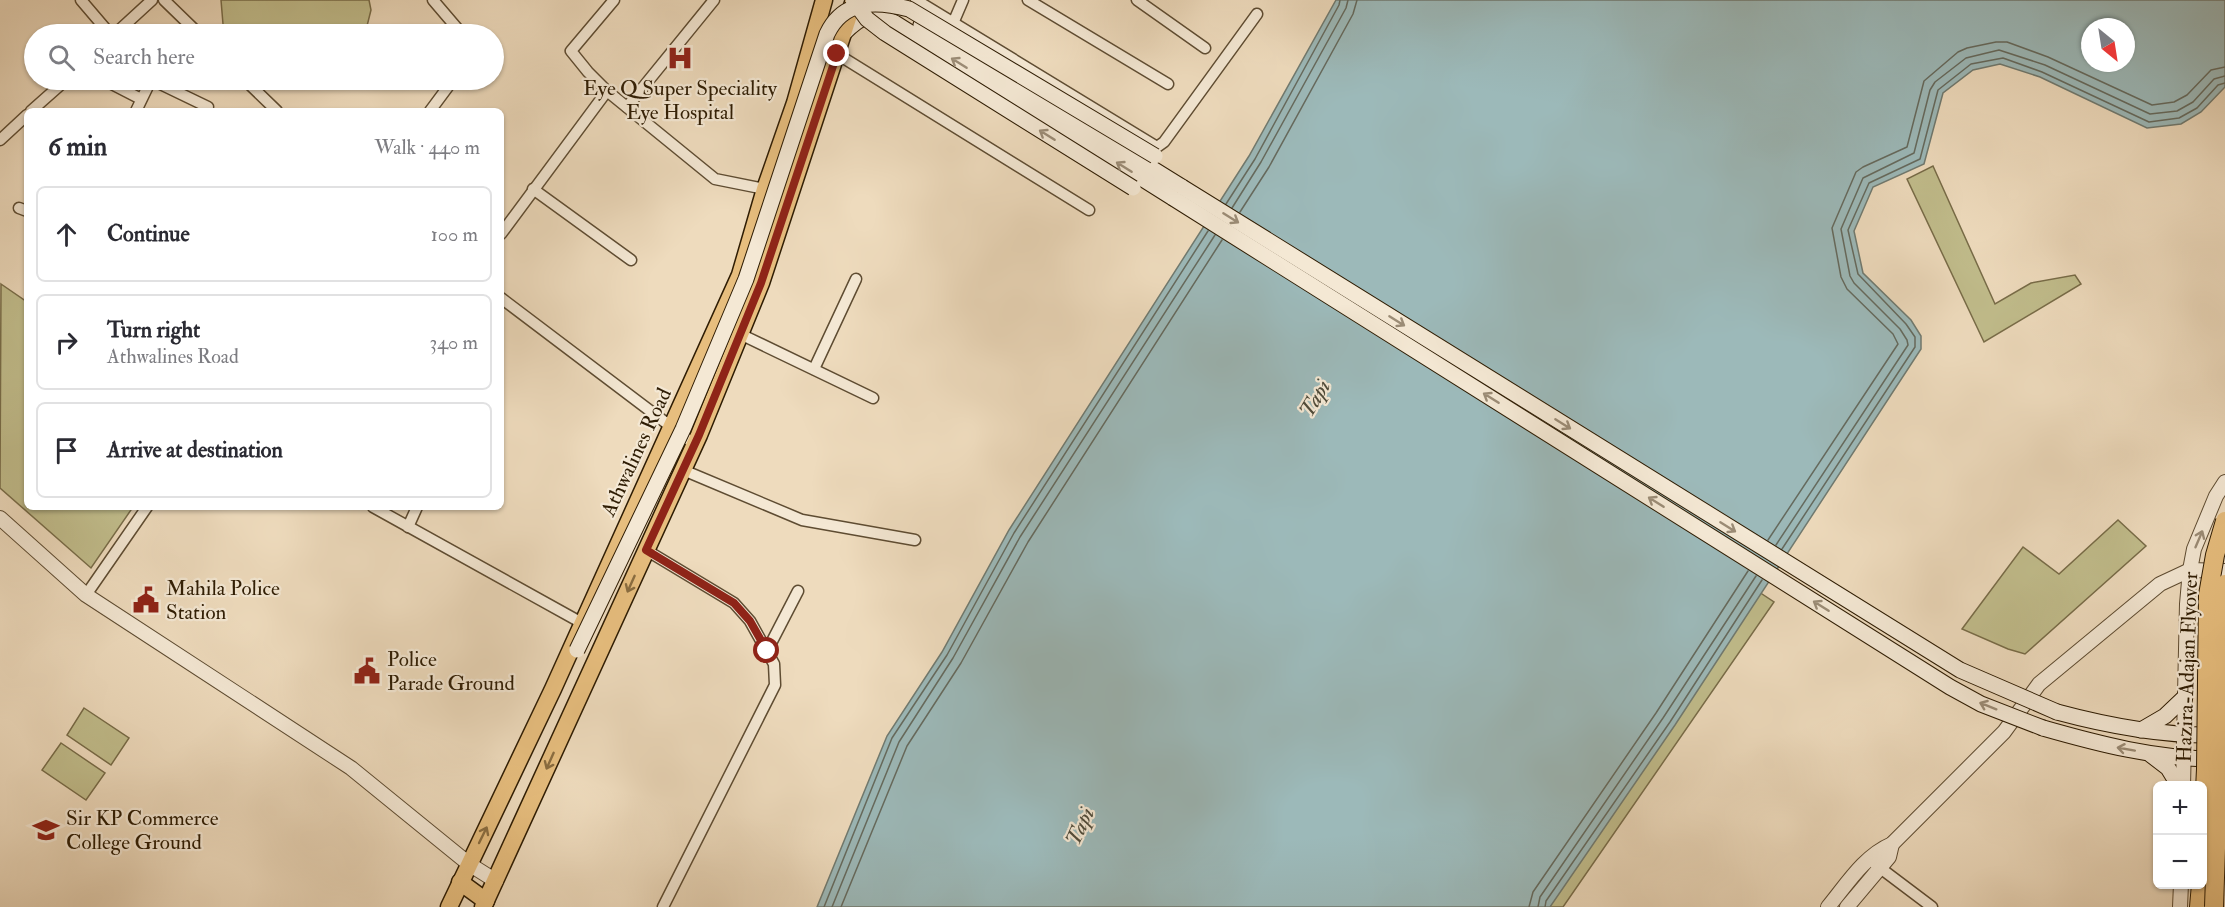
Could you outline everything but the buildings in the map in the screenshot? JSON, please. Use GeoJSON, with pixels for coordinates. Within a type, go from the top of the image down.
{"type":"FeatureCollection","features":[{"type":"Feature","properties":{"kind":"highway","name":"Hazira-Adajan Flyover"},"geometry":{"type":"LineString","coordinates":[[2203,835],[2208,595],[2215,555],[2225,521]]}},
{"type":"Feature","properties":{"kind":"highway","name":"Hazira-Adajan Flyover"},"geometry":{"type":"LineString","coordinates":[[2214,907],[2225,584]]}},
{"type":"Feature","properties":{"kind":"highway"},"geometry":{"type":"LineString","coordinates":[[2199,907],[2200,889]]}},
{"type":"Feature","properties":{"kind":"main road","name":"Athwalines Road"},"geometry":{"type":"LineString","coordinates":[[449,907],[553,689],[740,275],[824,0]]}},
{"type":"Feature","properties":{"kind":"main road"},"geometry":{"type":"LineString","coordinates":[[460,882],[485,904],[683,470],[761,283],[854,0]]}},
{"type":"Feature","properties":{"kind":"main road"},"geometry":{"type":"LineString","coordinates":[[854,0],[867,19],[885,33],[1133,188],[1176,191]]}},
{"type":"Feature","properties":{"kind":"main road"},"geometry":{"type":"LineString","coordinates":[[884,0],[1176,191],[1950,687],[1981,704],[2043,728],[2099,744],[2184,759],[2225,759]]}},
{"type":"Feature","properties":{"kind":"main road"},"geometry":{"type":"LineString","coordinates":[[553,689],[561,680],[577,650],[683,429],[747,279],[827,33],[838,15],[851,5],[869,1],[892,2],[909,9],[1155,156],[1176,191]]}},
{"type":"Feature","properties":{"kind":"main road"},"geometry":{"type":"LineString","coordinates":[[844,33],[865,16],[882,16],[895,23],[1176,191],[1959,670],[2057,712],[2104,725],[2184,735],[2225,735]]}},
{"type":"Feature","properties":{"kind":"main road"},"geometry":{"type":"LineString","coordinates":[[783,138],[807,146]]}},
{"type":"Feature","properties":{"kind":"main road"},"geometry":{"type":"LineString","coordinates":[[2141,730],[2165,716],[2185,697]]}},
{"type":"Feature","properties":{"kind":"main road"},"geometry":{"type":"LineString","coordinates":[[2149,753],[2168,768],[2177,781]]}},
{"type":"Feature","properties":{"kind":"street"},"geometry":{"type":"LineString","coordinates":[[81,0],[101,24]]}},
{"type":"Feature","properties":{"kind":"street"},"geometry":{"type":"LineString","coordinates":[[126,24],[152,0]]}},
{"type":"Feature","properties":{"kind":"street"},"geometry":{"type":"LineString","coordinates":[[164,0],[189,24]]}},
{"type":"Feature","properties":{"kind":"street"},"geometry":{"type":"LineString","coordinates":[[433,0],[453,24]]}},
{"type":"Feature","properties":{"kind":"street"},"geometry":{"type":"LineString","coordinates":[[614,0],[571,51],[608,91],[715,179],[765,189]]}},
{"type":"Feature","properties":{"kind":"street"},"geometry":{"type":"LineString","coordinates":[[627,107],[714,0]]}},
{"type":"Feature","properties":{"kind":"street"},"geometry":{"type":"LineString","coordinates":[[916,0],[954,21],[1157,147],[1164,142],[1257,14]]}},
{"type":"Feature","properties":{"kind":"street"},"geometry":{"type":"LineString","coordinates":[[954,21],[963,0]]}},
{"type":"Feature","properties":{"kind":"street"},"geometry":{"type":"LineString","coordinates":[[1028,0],[1168,84]]}},
{"type":"Feature","properties":{"kind":"street"},"geometry":{"type":"LineString","coordinates":[[1137,0],[1205,48]]}},
{"type":"Feature","properties":{"kind":"street"},"geometry":{"type":"LineString","coordinates":[[837,54],[1089,210]]}},
{"type":"Feature","properties":{"kind":"street"},"geometry":{"type":"LineString","coordinates":[[34,108],[55,90]]}},
{"type":"Feature","properties":{"kind":"street"},"geometry":{"type":"LineString","coordinates":[[123,90],[141,99]]}},
{"type":"Feature","properties":{"kind":"street"},"geometry":{"type":"LineString","coordinates":[[137,108],[146,90]]}},
{"type":"Feature","properties":{"kind":"street"},"geometry":{"type":"LineString","coordinates":[[172,90],[208,107]]}},
{"type":"Feature","properties":{"kind":"street"},"geometry":{"type":"LineString","coordinates":[[255,90],[274,108]]}},
{"type":"Feature","properties":{"kind":"street"},"geometry":{"type":"LineString","coordinates":[[432,108],[446,90]]}},
{"type":"Feature","properties":{"kind":"street"},"geometry":{"type":"LineString","coordinates":[[504,230],[608,91]]}},
{"type":"Feature","properties":{"kind":"street"},"geometry":{"type":"LineString","coordinates":[[0,140],[24,118]]}},
{"type":"Feature","properties":{"kind":"street"},"geometry":{"type":"LineString","coordinates":[[533,189],[631,260]]}},
{"type":"Feature","properties":{"kind":"street"},"geometry":{"type":"LineString","coordinates":[[814,369],[856,279]]}},
{"type":"Feature","properties":{"kind":"street"},"geometry":{"type":"LineString","coordinates":[[504,300],[694,444]]}},
{"type":"Feature","properties":{"kind":"street"},"geometry":{"type":"LineString","coordinates":[[740,334],[873,398]]}},
{"type":"Feature","properties":{"kind":"street"},"geometry":{"type":"LineString","coordinates":[[683,470],[802,520],[915,540]]}},
{"type":"Feature","properties":{"kind":"street"},"geometry":{"type":"LineString","coordinates":[[2182,781],[2190,570],[2194,549],[2216,496],[2225,482]]}},
{"type":"Feature","properties":{"kind":"street"},"geometry":{"type":"LineString","coordinates":[[86,595],[145,510]]}},
{"type":"Feature","properties":{"kind":"street"},"geometry":{"type":"LineString","coordinates":[[378,510],[582,623]]}},
{"type":"Feature","properties":{"kind":"street"},"geometry":{"type":"LineString","coordinates":[[408,527],[416,510]]}},
{"type":"Feature","properties":{"kind":"street"},"geometry":{"type":"LineString","coordinates":[[0,518],[86,595],[351,768],[469,864],[496,880]]}},
{"type":"Feature","properties":{"kind":"street"},"geometry":{"type":"LineString","coordinates":[[646,550],[734,603],[750,621],[774,664],[774,685],[663,907]]}},
{"type":"Feature","properties":{"kind":"street"},"geometry":{"type":"LineString","coordinates":[[1828,907],[1868,858],[1877,850],[1892,844],[2004,732],[2039,684],[2160,584],[2190,570],[2225,571]]}},
{"type":"Feature","properties":{"kind":"street"},"geometry":{"type":"LineString","coordinates":[[767,651],[798,591]]}},
{"type":"Feature","properties":{"kind":"street"},"geometry":{"type":"LineString","coordinates":[[1847,907],[1889,857],[1892,844]]}},
{"type":"Feature","properties":{"kind":"street"},"geometry":{"type":"LineString","coordinates":[[1868,858],[1932,907]]}},
{"type":"Feature","properties":{"kind":"street"},"geometry":{"type":"LineString","coordinates":[[2180,907],[2181,889]]}},
{"type":"Feature","properties":{"kind":"shaded area"},"geometry":{"type":"Polygon","coordinates":[[[221,0],[369,0],[371,10],[368,24],[223,24],[221,0]]]}},
{"type":"Feature","properties":{"kind":"shaded area"},"geometry":{"type":"Polygon","coordinates":[[[1933,166],[1995,304],[2031,283],[2075,275],[2081,284],[1984,342],[1907,179],[1933,166]]]}},
{"type":"Feature","properties":{"kind":"shaded area"},"geometry":{"type":"Polygon","coordinates":[[[1,284],[24,300],[24,509],[0,488],[1,284]]]}},
{"type":"Feature","properties":{"kind":"shaded area"},"geometry":{"type":"Polygon","coordinates":[[[25,510],[131,510],[91,568],[25,510]]]}},
{"type":"Feature","properties":{"kind":"shaded area"},"geometry":{"type":"Polygon","coordinates":[[[2118,520],[2146,546],[2025,654],[1962,629],[2023,547],[2059,574],[2118,520]]]}},
{"type":"Feature","properties":{"kind":"shaded area"},"geometry":{"type":"Polygon","coordinates":[[[1753,588],[1774,602],[1563,907],[1530,907],[1753,588]]]}},
{"type":"Feature","properties":{"kind":"shaded area"},"geometry":{"type":"Polygon","coordinates":[[[84,708],[129,738],[111,765],[67,735],[84,708]]]}},
{"type":"Feature","properties":{"kind":"shaded area"},"geometry":{"type":"Polygon","coordinates":[[[61,743],[105,773],[86,800],[42,770],[61,743]]]}},
{"type":"Feature","properties":{"kind":"water","name":"Tapi"},"geometry":{"type":"Polygon","coordinates":[[[1336,0],[2225,0],[2225,87],[2201,112],[2181,124],[2147,128],[2040,77],[2000,64],[1973,70],[1943,93],[1924,164],[1873,187],[1854,231],[1863,273],[1911,320],[1921,336],[1921,349],[1675,725],[1550,907],[817,907],[887,736],[942,652],[1009,530],[1249,156],[1336,0]]]}},
{"type":"Feature","properties":{"kind":"place","name":"Eye Q Super Speciality Eye Hospital"},"geometry":{"type":"Point","coordinates":[680,58]}},
{"type":"Feature","properties":{"kind":"place","name":"Mahila Police Station"},"geometry":{"type":"Point","coordinates":[146,600]}},
{"type":"Feature","properties":{"kind":"place","name":"Police Parade Ground"},"geometry":{"type":"Point","coordinates":[367,671]}},
{"type":"Feature","properties":{"kind":"place","name":"Sir KP Commerce College Ground"},"geometry":{"type":"Point","coordinates":[46,830]}},
{"type":"Feature","properties":{"kind":"route"},"geometry":{"type":"LineString","coordinates":[[767,651],[750,621],[734,603],[646,550],[699,435],[761,283],[837,54]]}}]}
